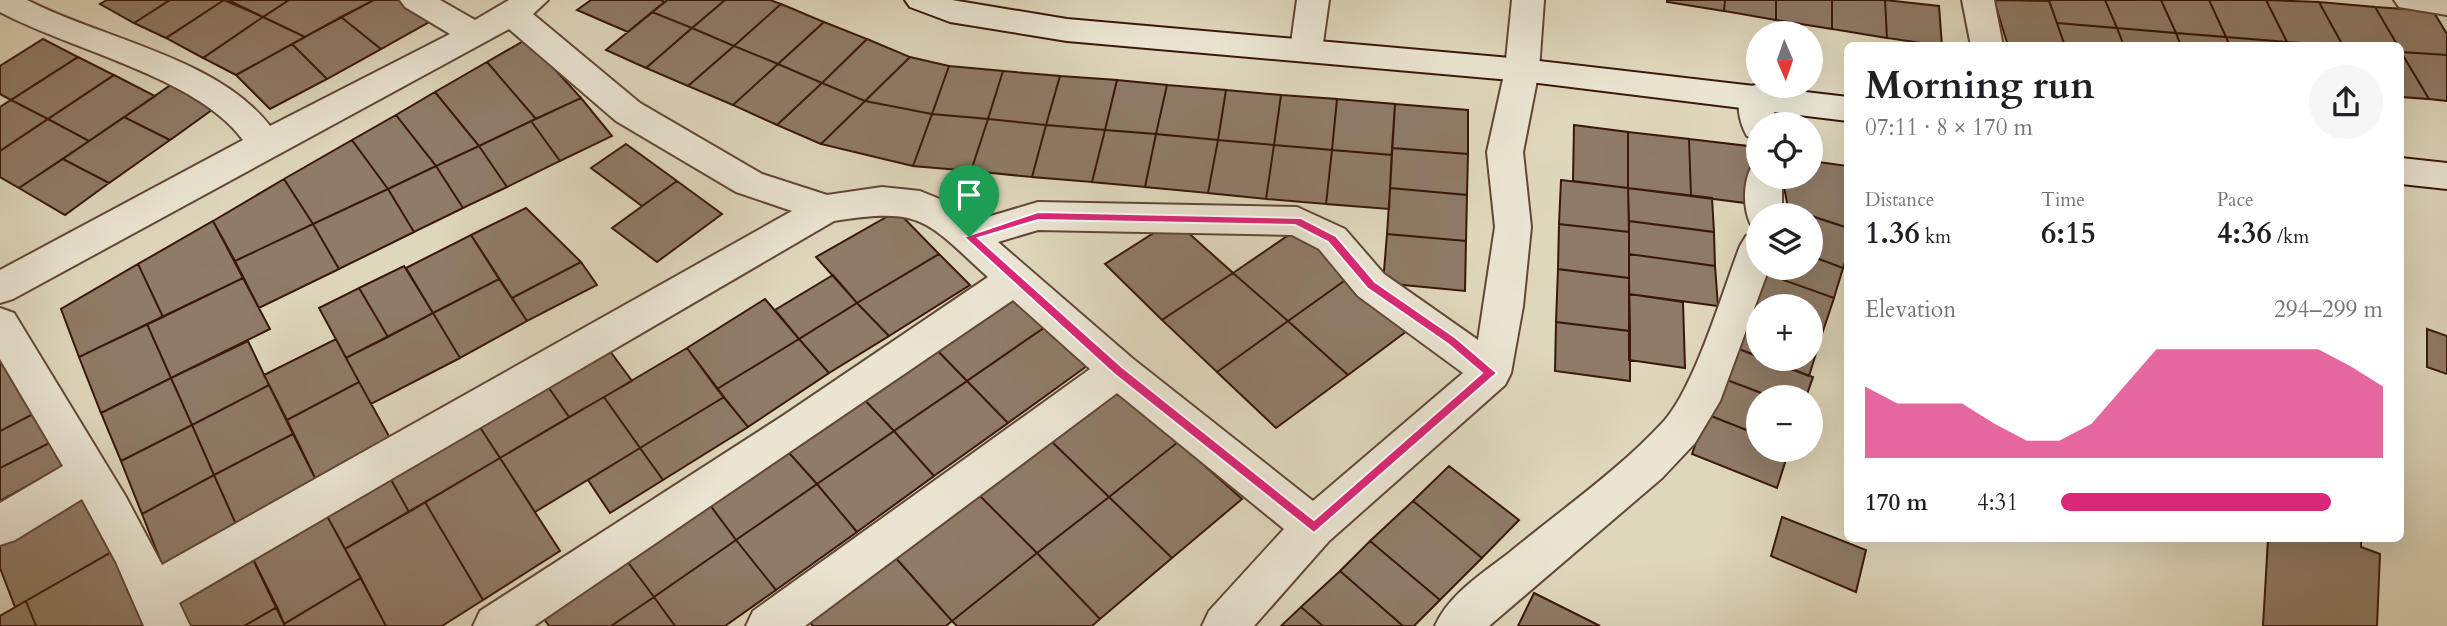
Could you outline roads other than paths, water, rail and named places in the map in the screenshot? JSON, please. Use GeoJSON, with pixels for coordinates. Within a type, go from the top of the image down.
{"type":"FeatureCollection","features":[{"type":"Feature","properties":{"kind":"street"},"geometry":{"type":"LineString","coordinates":[[2,0],[38,19],[206,87],[244,116],[265,144]]}},
{"type":"Feature","properties":{"kind":"street"},"geometry":{"type":"LineString","coordinates":[[416,0],[475,35]]}},
{"type":"Feature","properties":{"kind":"street"},"geometry":{"type":"LineString","coordinates":[[921,0],[950,11],[1068,30],[1522,70],[1757,112],[1844,109]]}},
{"type":"Feature","properties":{"kind":"street"},"geometry":{"type":"LineString","coordinates":[[1306,50],[1313,0]]}},
{"type":"Feature","properties":{"kind":"street"},"geometry":{"type":"LineString","coordinates":[[1225,626],[1314,527],[1491,373],[1504,306],[1513,227],[1506,152],[1522,70],[1528,0]]}},
{"type":"Feature","properties":{"kind":"street"},"geometry":{"type":"LineString","coordinates":[[1978,0],[1986,42]]}},
{"type":"Feature","properties":{"kind":"street"},"geometry":{"type":"LineString","coordinates":[[2410,0],[2447,4]]}},
{"type":"Feature","properties":{"kind":"street"},"geometry":{"type":"LineString","coordinates":[[0,288],[265,144],[475,35],[522,7],[577,66],[628,112],[749,183],[827,209]]}},
{"type":"Feature","properties":{"kind":"street"},"geometry":{"type":"LineString","coordinates":[[2404,171],[2447,176]]}},
{"type":"Feature","properties":{"kind":"street"},"geometry":{"type":"LineString","coordinates":[[0,324],[88,473],[161,610],[238,544],[827,209],[882,200],[920,205],[944,216],[1118,370],[1314,527]]}},
{"type":"Feature","properties":{"kind":"street"},"geometry":{"type":"LineString","coordinates":[[969,237],[1038,216],[1297,221],[1332,239],[1371,285],[1452,341],[1491,373]]}},
{"type":"Feature","properties":{"kind":"street"},"geometry":{"type":"LineString","coordinates":[[496,626],[798,427],[1016,278]]}},
{"type":"Feature","properties":{"kind":"street"},"geometry":{"type":"LineString","coordinates":[[1458,626],[1486,598],[1647,465],[1680,431],[1700,401],[1746,280]]}},
{"type":"Feature","properties":{"kind":"street"},"geometry":{"type":"LineString","coordinates":[[769,626],[1118,370]]}},
{"type":"Feature","properties":{"kind":"street"},"geometry":{"type":"LineString","coordinates":[[0,526],[88,473]]}}]}
